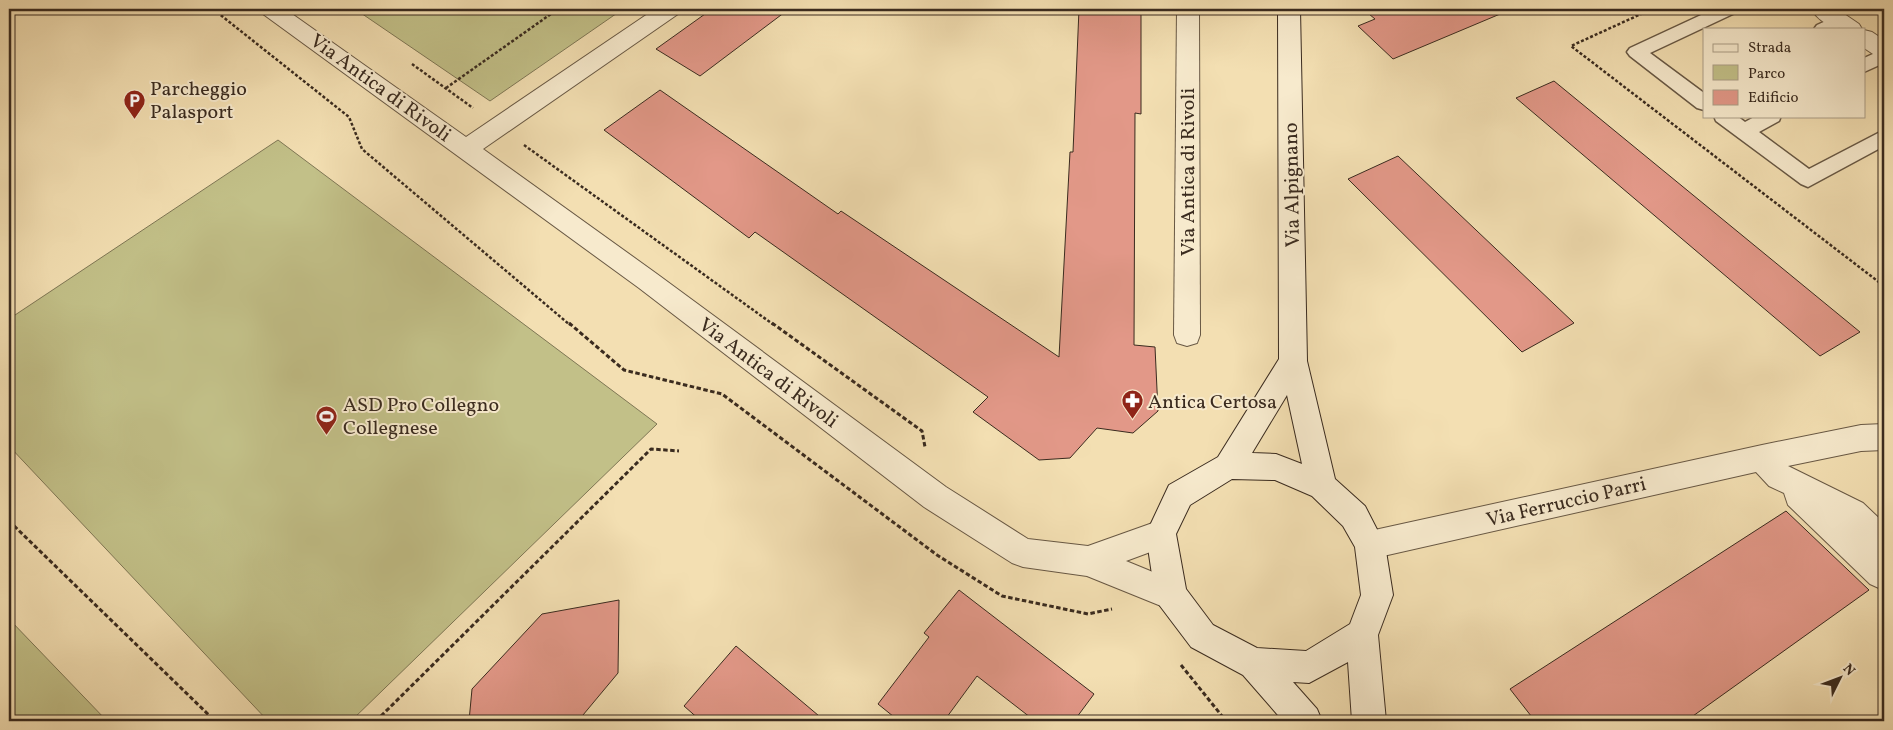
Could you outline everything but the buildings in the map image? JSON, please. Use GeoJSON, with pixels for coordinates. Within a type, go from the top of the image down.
{"type":"FeatureCollection","features":[{"type":"Feature","properties":{"kind":"street","name":"Via Antica di Rivoli"},"geometry":{"type":"LineString","coordinates":[[272,9],[656,287],[935,497],[1023,553],[1088,561]]}},
{"type":"Feature","properties":{"kind":"street","name":"Via Antica di Rivoli"},"geometry":{"type":"LineString","coordinates":[[466,149],[670,9]]}},
{"type":"Feature","properties":{"kind":"street","name":"Via Antica di Rivoli"},"geometry":{"type":"LineString","coordinates":[[1187,335],[1188,9]]}},
{"type":"Feature","properties":{"kind":"street","name":"Via Alpignano"},"geometry":{"type":"LineString","coordinates":[[1289,9],[1293,361],[1322,486]]}},
{"type":"Feature","properties":{"kind":"street"},"geometry":{"type":"LineString","coordinates":[[1866,38],[1884,51]]}},
{"type":"Feature","properties":{"kind":"street"},"geometry":{"type":"LineString","coordinates":[[1293,361],[1228,466],[1179,495],[1161,534],[1171,595],[1202,636],[1254,664],[1305,721]]}},
{"type":"Feature","properties":{"kind":"street","name":"Via Ferruccio Parri"},"geometry":{"type":"LineString","coordinates":[[1370,545],[1770,468],[1861,438],[1884,437]]}},
{"type":"Feature","properties":{"kind":"street"},"geometry":{"type":"LineString","coordinates":[[1228,466],[1276,467],[1322,486],[1354,516],[1370,545],[1377,595],[1362,635],[1370,721]]}},
{"type":"Feature","properties":{"kind":"street"},"geometry":{"type":"LineString","coordinates":[[1770,468],[1852,513],[1884,543]]}},
{"type":"Feature","properties":{"kind":"street"},"geometry":{"type":"LineString","coordinates":[[1770,468],[1881,574]]}},
{"type":"Feature","properties":{"kind":"street"},"geometry":{"type":"LineString","coordinates":[[1088,561],[1161,534]]}},
{"type":"Feature","properties":{"kind":"street"},"geometry":{"type":"LineString","coordinates":[[1088,561],[1171,595]]}},
{"type":"Feature","properties":{"kind":"street"},"geometry":{"type":"LineString","coordinates":[[1254,664],[1309,667],[1362,635]]}},
{"type":"Feature","properties":{"kind":"lane"},"geometry":{"type":"LineString","coordinates":[[1700,95],[1636,52],[1729,9]]}},
{"type":"Feature","properties":{"kind":"lane"},"geometry":{"type":"LineString","coordinates":[[1866,65],[1884,55]]}},
{"type":"Feature","properties":{"kind":"lane"},"geometry":{"type":"LineString","coordinates":[[1726,118],[1808,179],[1884,137]]}},
{"type":"Feature","properties":{"kind":"lane"},"geometry":{"type":"LineString","coordinates":[[1744,132],[1768,118]]}},
{"type":"Feature","properties":{"kind":"path"},"geometry":{"type":"LineString","coordinates":[[213,9],[349,118],[362,149],[624,370],[722,394],[936,555],[1002,596],[1088,614],[1114,608]]}},
{"type":"Feature","properties":{"kind":"path"},"geometry":{"type":"LineString","coordinates":[[446,88],[558,9]]}},
{"type":"Feature","properties":{"kind":"path"},"geometry":{"type":"LineString","coordinates":[[412,64],[922,431],[935,497]]}},
{"type":"Feature","properties":{"kind":"path"},"geometry":{"type":"LineString","coordinates":[[376,721],[651,449],[680,451]]}},
{"type":"Feature","properties":{"kind":"path"},"geometry":{"type":"LineString","coordinates":[[9,521],[215,721]]}},
{"type":"Feature","properties":{"kind":"green space"},"geometry":{"type":"Polygon","coordinates":[[[355,9],[623,9],[490,101],[355,9]]]}},
{"type":"Feature","properties":{"kind":"green space","name":"ASD Pro Collegno Collegnese"},"geometry":{"type":"Polygon","coordinates":[[[278,140],[657,424],[351,721],[268,721],[9,446],[9,319],[278,140]]]}},
{"type":"Feature","properties":{"kind":"green space"},"geometry":{"type":"Polygon","coordinates":[[[9,619],[107,721],[9,721],[9,619]]]}},
{"type":"Feature","properties":{"kind":"place","name":"Parcheggio Palasport"},"geometry":{"type":"Point","coordinates":[134,119]}},
{"type":"Feature","properties":{"kind":"place","name":"Antica Certosa"},"geometry":{"type":"Point","coordinates":[1132,420]}},
{"type":"Feature","properties":{"kind":"place","name":"ASD Pro Collegno Collegnese"},"geometry":{"type":"Point","coordinates":[327,435]}}]}
